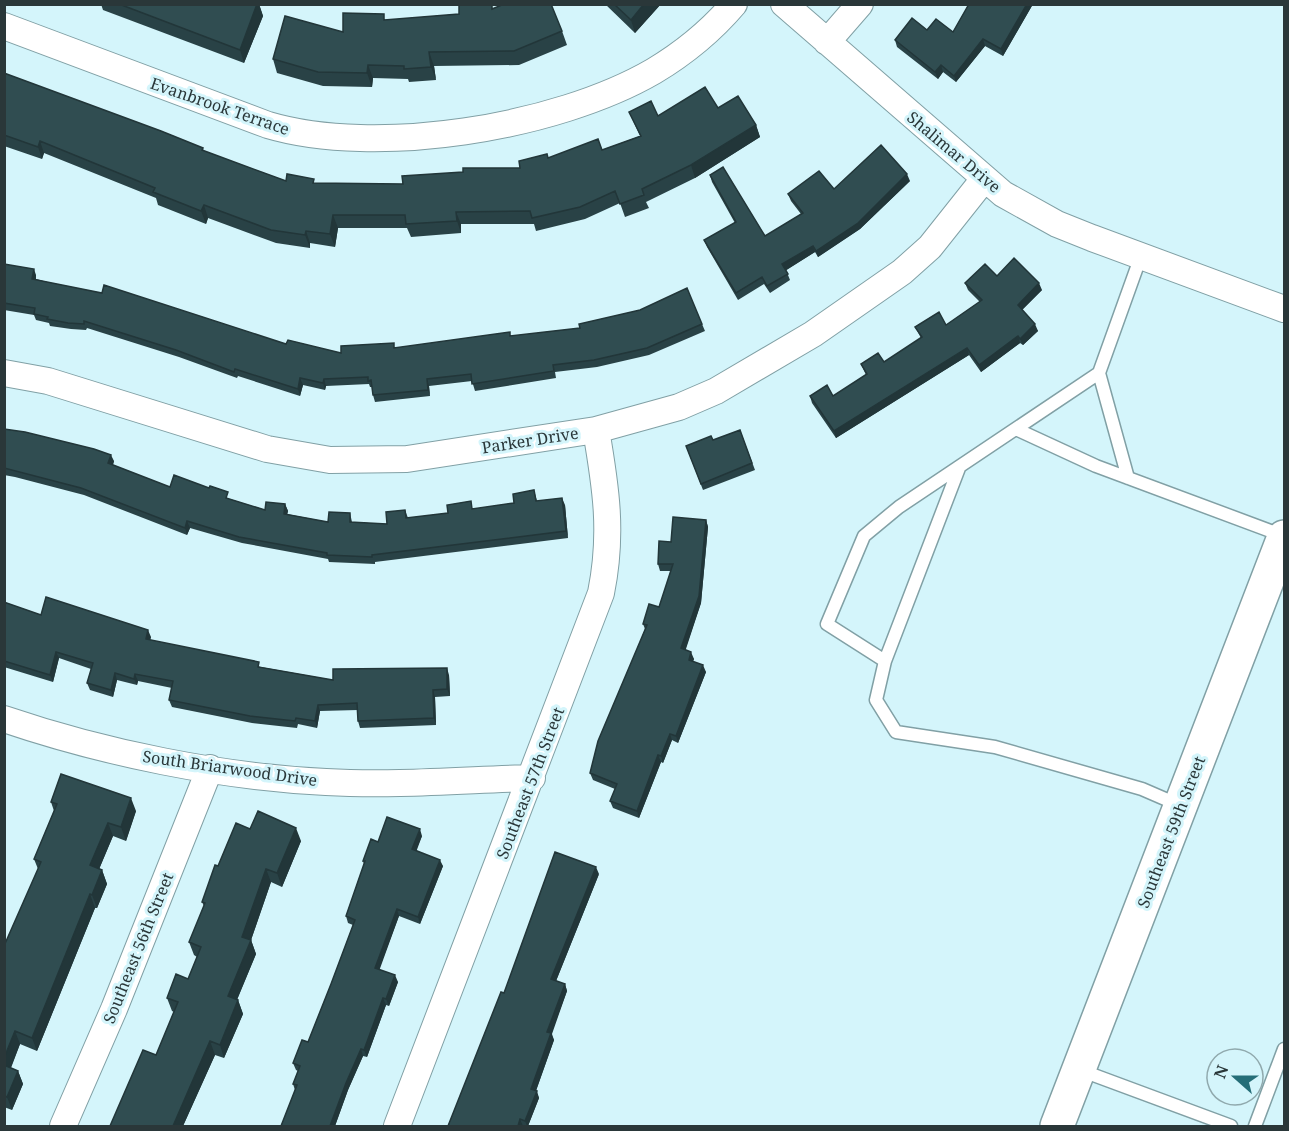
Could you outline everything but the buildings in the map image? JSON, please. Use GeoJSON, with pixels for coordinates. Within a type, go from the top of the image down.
{"type":"FeatureCollection","features":[{"type":"Feature","properties":{"kind":"main road","name":"Southeast 59th Street"},"geometry":{"type":"LineString","coordinates":[[1057,1126],[1284,536]]}},
{"type":"Feature","properties":{"kind":"street","name":"Evanbrook Terrace"},"geometry":{"type":"LineString","coordinates":[[4,26],[268,125],[294,133],[350,140],[451,132],[514,121],[565,108],[611,92],[651,72],[700,39],[734,4]]}},
{"type":"Feature","properties":{"kind":"street","name":"Shalimar Drive"},"geometry":{"type":"LineString","coordinates":[[784,4],[984,179],[1058,224],[1284,309]]}},
{"type":"Feature","properties":{"kind":"street"},"geometry":{"type":"LineString","coordinates":[[827,42],[860,4]]}},
{"type":"Feature","properties":{"kind":"street","name":"Parker Drive"},"geometry":{"type":"LineString","coordinates":[[4,373],[48,381],[267,449],[330,460],[407,459],[596,430],[679,407],[716,391],[770,362],[902,272],[930,247],[984,179]]}},
{"type":"Feature","properties":{"kind":"street","name":"Southeast 57th Street"},"geometry":{"type":"LineString","coordinates":[[397,1126],[594,615],[607,562],[607,494],[596,430]]}},
{"type":"Feature","properties":{"kind":"street","name":"South Briarwood Drive"},"geometry":{"type":"LineString","coordinates":[[4,719],[48,734],[109,750],[278,779],[328,783],[532,778]]}},
{"type":"Feature","properties":{"kind":"street","name":"Southeast 56th Street"},"geometry":{"type":"LineString","coordinates":[[63,1126],[114,1009],[210,768]]}},
{"type":"Feature","properties":{"kind":"lane"},"geometry":{"type":"LineString","coordinates":[[885,661],[827,624],[864,536],[899,507],[1018,430],[1099,373],[1141,256]]}},
{"type":"Feature","properties":{"kind":"lane"},"geometry":{"type":"LineString","coordinates":[[1099,373],[1128,478]]}},
{"type":"Feature","properties":{"kind":"lane"},"geometry":{"type":"LineString","coordinates":[[1018,430],[1128,478],[1284,536]]}},
{"type":"Feature","properties":{"kind":"lane"},"geometry":{"type":"LineString","coordinates":[[959,468],[885,661],[876,700],[896,732],[995,747],[1142,789],[1181,806]]}},
{"type":"Feature","properties":{"kind":"lane"},"geometry":{"type":"LineString","coordinates":[[1255,1126],[1284,1048]]}},
{"type":"Feature","properties":{"kind":"lane"},"geometry":{"type":"LineString","coordinates":[[1079,1070],[1231,1126]]}}]}
